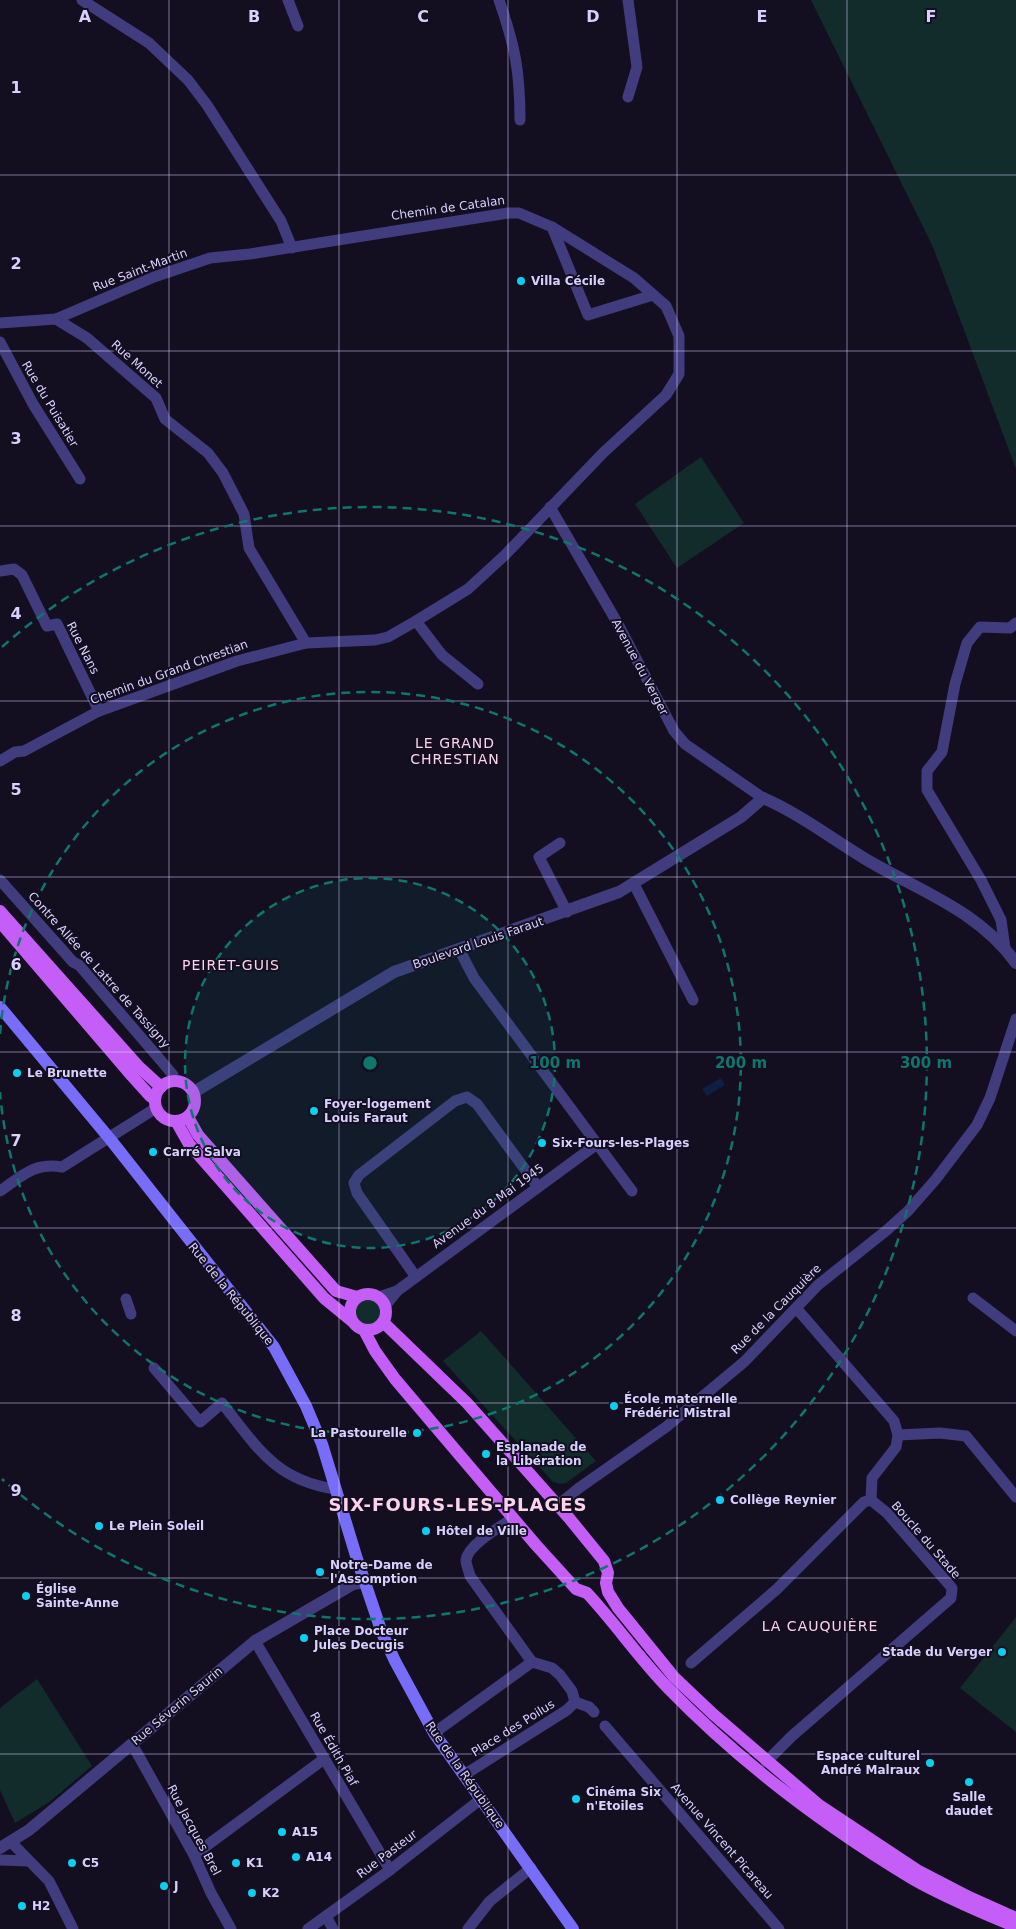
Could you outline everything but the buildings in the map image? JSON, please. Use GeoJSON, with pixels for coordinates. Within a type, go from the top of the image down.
{"type":"FeatureCollection","features":[{"type":"Feature","properties":{"kind":"main road"},"geometry":{"type":"LineString","coordinates":[[0,911],[139,1067],[157,1098],[166,1119],[182,1119],[195,1108],[194,1092],[183,1082],[173,1080],[157,1098]]}},
{"type":"Feature","properties":{"kind":"main road"},"geometry":{"type":"LineString","coordinates":[[0,922],[138,1083],[150,1096],[157,1098]]}},
{"type":"Feature","properties":{"kind":"main road","name":"Rue de la République"},"geometry":{"type":"LineString","coordinates":[[0,1007],[110,1139],[274,1347],[306,1406],[322,1444],[382,1633],[395,1661],[434,1733],[573,1929]]}},
{"type":"Feature","properties":{"kind":"main road"},"geometry":{"type":"LineString","coordinates":[[182,1119],[336,1290],[357,1297]]}},
{"type":"Feature","properties":{"kind":"main road"},"geometry":{"type":"LineString","coordinates":[[182,1119],[189,1144],[318,1291],[364,1330],[375,1351],[395,1379],[513,1518],[576,1589],[587,1593],[667,1687],[741,1755],[801,1805],[913,1879],[965,1906],[1016,1927]]}},
{"type":"Feature","properties":{"kind":"main road"},"geometry":{"type":"LineString","coordinates":[[352,1321],[349,1311],[357,1297],[367,1293],[382,1302],[384,1322],[467,1403],[604,1561],[608,1573],[606,1583],[615,1604],[674,1677],[766,1762],[819,1805],[917,1870],[969,1897],[1016,1918]]}},
{"type":"Feature","properties":{"kind":"main road"},"geometry":{"type":"LineString","coordinates":[[364,1330],[375,1329],[384,1322]]}},
{"type":"Feature","properties":{"kind":"main road"},"geometry":{"type":"LineString","coordinates":[[587,1593],[597,1590],[606,1583]]}},
{"type":"Feature","properties":{"kind":"street"},"geometry":{"type":"LineString","coordinates":[[82,0],[149,43],[188,80],[207,105],[281,221],[292,248]]}},
{"type":"Feature","properties":{"kind":"street"},"geometry":{"type":"LineString","coordinates":[[93,0],[98,12]]}},
{"type":"Feature","properties":{"kind":"street"},"geometry":{"type":"LineString","coordinates":[[288,0],[298,26]]}},
{"type":"Feature","properties":{"kind":"street"},"geometry":{"type":"LineString","coordinates":[[499,0],[516,55],[520,78],[520,120]]}},
{"type":"Feature","properties":{"kind":"street"},"geometry":{"type":"LineString","coordinates":[[628,0],[636,60],[628,97]]}},
{"type":"Feature","properties":{"kind":"street","name":"Chemin de Catalan"},"geometry":{"type":"LineString","coordinates":[[292,248],[508,213],[519,213],[552,227],[628,274],[666,306],[679,336],[679,374],[666,394],[603,452],[550,507]]}},
{"type":"Feature","properties":{"kind":"street"},"geometry":{"type":"LineString","coordinates":[[552,227],[588,315],[653,295]]}},
{"type":"Feature","properties":{"kind":"street","name":"Rue Saint-Martin"},"geometry":{"type":"LineString","coordinates":[[0,323],[56,319],[154,277],[210,258],[292,248]]}},
{"type":"Feature","properties":{"kind":"street","name":"Rue Monet"},"geometry":{"type":"LineString","coordinates":[[56,319],[87,338],[156,398],[164,419],[208,452],[223,473],[244,514],[249,548],[306,643]]}},
{"type":"Feature","properties":{"kind":"street","name":"Rue du Puisatier"},"geometry":{"type":"LineString","coordinates":[[0,342],[33,404],[80,478]]}},
{"type":"Feature","properties":{"kind":"street","name":"Chemin du Grand Chrestian"},"geometry":{"type":"LineString","coordinates":[[0,761],[15,752],[24,751],[99,711],[237,661],[306,643],[375,640],[388,636],[468,589],[505,555],[550,507]]}},
{"type":"Feature","properties":{"kind":"street","name":"Avenue du Verger"},"geometry":{"type":"LineString","coordinates":[[550,507],[618,624],[674,731],[685,744],[763,798],[781,814],[860,865],[948,912],[1005,948],[1016,963]]}},
{"type":"Feature","properties":{"kind":"street","name":"Rue Nans"},"geometry":{"type":"LineString","coordinates":[[0,571],[14,569],[22,575],[47,626],[57,624],[99,711]]}},
{"type":"Feature","properties":{"kind":"street"},"geometry":{"type":"LineString","coordinates":[[416,621],[442,655],[478,684]]}},
{"type":"Feature","properties":{"kind":"street"},"geometry":{"type":"LineString","coordinates":[[1005,948],[1001,920],[927,790],[927,771],[942,752],[955,684],[967,643],[980,627],[1010,628],[1016,623]]}},
{"type":"Feature","properties":{"kind":"street","name":"Boulevard Louis Faraut"},"geometry":{"type":"LineString","coordinates":[[194,1092],[394,972],[567,912],[634,884],[741,817],[763,798]]}},
{"type":"Feature","properties":{"kind":"street"},"geometry":{"type":"LineString","coordinates":[[560,843],[539,857],[567,912]]}},
{"type":"Feature","properties":{"kind":"street","name":"Contre Allée de Lattre de Tassigny"},"geometry":{"type":"LineString","coordinates":[[0,880],[73,962],[79,965],[173,1075],[173,1080]]}},
{"type":"Feature","properties":{"kind":"street"},"geometry":{"type":"LineString","coordinates":[[634,884],[693,1000]]}},
{"type":"Feature","properties":{"kind":"street"},"geometry":{"type":"LineString","coordinates":[[459,949],[474,978],[632,1191]]}},
{"type":"Feature","properties":{"kind":"street","name":"Rue de la Cauquière"},"geometry":{"type":"LineString","coordinates":[[557,1506],[579,1488],[666,1427],[744,1362],[832,1272],[887,1230],[936,1179],[977,1125],[990,1098],[1016,1019]]}},
{"type":"Feature","properties":{"kind":"street"},"geometry":{"type":"LineString","coordinates":[[416,1276],[357,1193],[354,1184],[360,1175],[455,1101],[467,1097],[477,1104],[538,1186]]}},
{"type":"Feature","properties":{"kind":"street"},"geometry":{"type":"LineString","coordinates":[[0,1191],[34,1167],[51,1165],[62,1167],[110,1139],[157,1098]]}},
{"type":"Feature","properties":{"kind":"street","name":"Avenue du 8 Mai 1945"},"geometry":{"type":"LineString","coordinates":[[382,1302],[597,1144]]}},
{"type":"Feature","properties":{"kind":"street"},"geometry":{"type":"LineString","coordinates":[[973,1298],[1016,1331]]}},
{"type":"Feature","properties":{"kind":"street"},"geometry":{"type":"LineString","coordinates":[[126,1299],[132,1314]]}},
{"type":"Feature","properties":{"kind":"street"},"geometry":{"type":"LineString","coordinates":[[691,1663],[777,1589],[864,1502],[870,1500],[872,1478],[896,1447],[898,1435],[894,1421],[796,1310]]}},
{"type":"Feature","properties":{"kind":"street"},"geometry":{"type":"LineString","coordinates":[[154,1368],[200,1422],[222,1403],[273,1464],[301,1481],[335,1488]]}},
{"type":"Feature","properties":{"kind":"street"},"geometry":{"type":"LineString","coordinates":[[898,1435],[940,1433],[966,1436],[1016,1497]]}},
{"type":"Feature","properties":{"kind":"street","name":"Boucle du Stade"},"geometry":{"type":"LineString","coordinates":[[766,1762],[780,1747],[951,1598],[952,1588],[886,1513],[870,1500]]}},
{"type":"Feature","properties":{"kind":"street"},"geometry":{"type":"LineString","coordinates":[[513,1518],[474,1546],[468,1552],[466,1562],[470,1576],[532,1662]]}},
{"type":"Feature","properties":{"kind":"street","name":"Rue Séverin Saurin"},"geometry":{"type":"LineString","coordinates":[[6,1845],[30,1830],[255,1641],[353,1584],[365,1582]]}},
{"type":"Feature","properties":{"kind":"street","name":"Rue Édith Piaf"},"geometry":{"type":"LineString","coordinates":[[255,1641],[390,1870]]}},
{"type":"Feature","properties":{"kind":"street"},"geometry":{"type":"LineString","coordinates":[[434,1733],[532,1662],[540,1663],[556,1671],[572,1691],[575,1702],[591,1710]]}},
{"type":"Feature","properties":{"kind":"street","name":"Place des Poilus"},"geometry":{"type":"LineString","coordinates":[[464,1775],[567,1710],[575,1702]]}},
{"type":"Feature","properties":{"kind":"street","name":"Avenue Vincent Picareau"},"geometry":{"type":"LineString","coordinates":[[605,1726],[779,1929]]}},
{"type":"Feature","properties":{"kind":"street","name":"Rue Jacques Brel"},"geometry":{"type":"LineString","coordinates":[[132,1744],[194,1854],[211,1893],[231,1929]]}},
{"type":"Feature","properties":{"kind":"street"},"geometry":{"type":"LineString","coordinates":[[194,1854],[324,1759]]}},
{"type":"Feature","properties":{"kind":"street","name":"Rue Pasteur"},"geometry":{"type":"LineString","coordinates":[[308,1929],[390,1870],[480,1799]]}},
{"type":"Feature","properties":{"kind":"street"},"geometry":{"type":"LineString","coordinates":[[6,1845],[49,1881],[73,1929]]}},
{"type":"Feature","properties":{"kind":"street"},"geometry":{"type":"LineString","coordinates":[[0,1860],[28,1862]]}},
{"type":"Feature","properties":{"kind":"street"},"geometry":{"type":"LineString","coordinates":[[468,1929],[490,1901],[531,1868]]}},
{"type":"Feature","properties":{"kind":"street"},"geometry":{"type":"LineString","coordinates":[[326,1916],[333,1929]]}},
{"type":"Feature","properties":{"kind":"green space"},"geometry":{"type":"Polygon","coordinates":[[[811,0],[1016,0],[1016,469],[933,247],[811,0]]]}},
{"type":"Feature","properties":{"kind":"green space"},"geometry":{"type":"Polygon","coordinates":[[[701,457],[744,523],[677,568],[635,504],[701,457]]]}},
{"type":"Feature","properties":{"kind":"green space"},"geometry":{"type":"Polygon","coordinates":[[[368,1294],[375,1295],[381,1299],[385,1305],[385,1319],[381,1325],[375,1329],[368,1330],[361,1329],[355,1325],[351,1319],[350,1312],[351,1305],[355,1299],[361,1295],[368,1294]]]}},
{"type":"Feature","properties":{"kind":"green space"},"geometry":{"type":"Polygon","coordinates":[[[481,1331],[596,1461],[566,1483],[553,1482],[443,1361],[481,1331]]]}},
{"type":"Feature","properties":{"kind":"green space","name":"Stade du Verger"},"geometry":{"type":"Polygon","coordinates":[[[1016,1617],[1016,1732],[960,1688],[1016,1617]]]}},
{"type":"Feature","properties":{"kind":"green space"},"geometry":{"type":"Polygon","coordinates":[[[37,1679],[92,1766],[48,1803],[15,1823],[0,1790],[0,1708],[37,1679]]]}},
{"type":"Feature","properties":{"kind":"water"},"geometry":{"type":"Polygon","coordinates":[[[721,1078],[725,1085],[707,1096],[702,1089],[721,1078]]]}},
{"type":"Feature","properties":{"kind":"place","name":"Villa Cécile"},"geometry":{"type":"Point","coordinates":[521,281]}},
{"type":"Feature","properties":{"kind":"place","name":"Le Brunette"},"geometry":{"type":"Point","coordinates":[17,1073]}},
{"type":"Feature","properties":{"kind":"place","name":"Foyer-logement Louis Faraut"},"geometry":{"type":"Point","coordinates":[314,1111]}},
{"type":"Feature","properties":{"kind":"place","name":"Six-Fours-les-Plages"},"geometry":{"type":"Point","coordinates":[542,1143]}},
{"type":"Feature","properties":{"kind":"place","name":"Carré Salva"},"geometry":{"type":"Point","coordinates":[153,1152]}},
{"type":"Feature","properties":{"kind":"place","name":"École maternelle Frédéric Mistral"},"geometry":{"type":"Point","coordinates":[614,1406]}},
{"type":"Feature","properties":{"kind":"place","name":"La Pastourelle"},"geometry":{"type":"Point","coordinates":[417,1433]}},
{"type":"Feature","properties":{"kind":"place","name":"Esplanade de la Libération"},"geometry":{"type":"Point","coordinates":[486,1454]}},
{"type":"Feature","properties":{"kind":"place","name":"Collège Reynier"},"geometry":{"type":"Point","coordinates":[720,1500]}},
{"type":"Feature","properties":{"kind":"place","name":"Le Plein Soleil"},"geometry":{"type":"Point","coordinates":[99,1526]}},
{"type":"Feature","properties":{"kind":"place","name":"Hôtel de Ville"},"geometry":{"type":"Point","coordinates":[426,1531]}},
{"type":"Feature","properties":{"kind":"place","name":"Notre-Dame de l'Assomption"},"geometry":{"type":"Point","coordinates":[320,1572]}},
{"type":"Feature","properties":{"kind":"place","name":"Église Sainte-Anne"},"geometry":{"type":"Point","coordinates":[26,1596]}},
{"type":"Feature","properties":{"kind":"place","name":"Place Docteur Jules Decugis"},"geometry":{"type":"Point","coordinates":[304,1638]}},
{"type":"Feature","properties":{"kind":"place","name":"Stade du Verger"},"geometry":{"type":"Point","coordinates":[1002,1652]}},
{"type":"Feature","properties":{"kind":"place","name":"Espace culturel André Malraux"},"geometry":{"type":"Point","coordinates":[930,1763]}},
{"type":"Feature","properties":{"kind":"place","name":"Salle daudet"},"geometry":{"type":"Point","coordinates":[969,1782]}},
{"type":"Feature","properties":{"kind":"place","name":"Cinéma Six n'Etoiles"},"geometry":{"type":"Point","coordinates":[576,1799]}},
{"type":"Feature","properties":{"kind":"place","name":"A15"},"geometry":{"type":"Point","coordinates":[282,1832]}},
{"type":"Feature","properties":{"kind":"place","name":"A14"},"geometry":{"type":"Point","coordinates":[296,1857]}},
{"type":"Feature","properties":{"kind":"place","name":"C5"},"geometry":{"type":"Point","coordinates":[72,1863]}},
{"type":"Feature","properties":{"kind":"place","name":"K1"},"geometry":{"type":"Point","coordinates":[236,1863]}},
{"type":"Feature","properties":{"kind":"place","name":"J"},"geometry":{"type":"Point","coordinates":[164,1886]}},
{"type":"Feature","properties":{"kind":"place","name":"K2"},"geometry":{"type":"Point","coordinates":[252,1893]}},
{"type":"Feature","properties":{"kind":"place","name":"H2"},"geometry":{"type":"Point","coordinates":[22,1906]}},
{"type":"Feature","properties":{"kind":"district","name":"LE GRAND CHRESTIAN"},"geometry":{"type":"Point","coordinates":[455,752]}},
{"type":"Feature","properties":{"kind":"district","name":"PEIRET-GUIS"},"geometry":{"type":"Point","coordinates":[231,965]}},
{"type":"Feature","properties":{"kind":"district","name":"SIX-FOURS-LES-PLAGES"},"geometry":{"type":"Point","coordinates":[458,1505]}},
{"type":"Feature","properties":{"kind":"district","name":"LA CAUQUIÈRE"},"geometry":{"type":"Point","coordinates":[820,1626]}}]}
